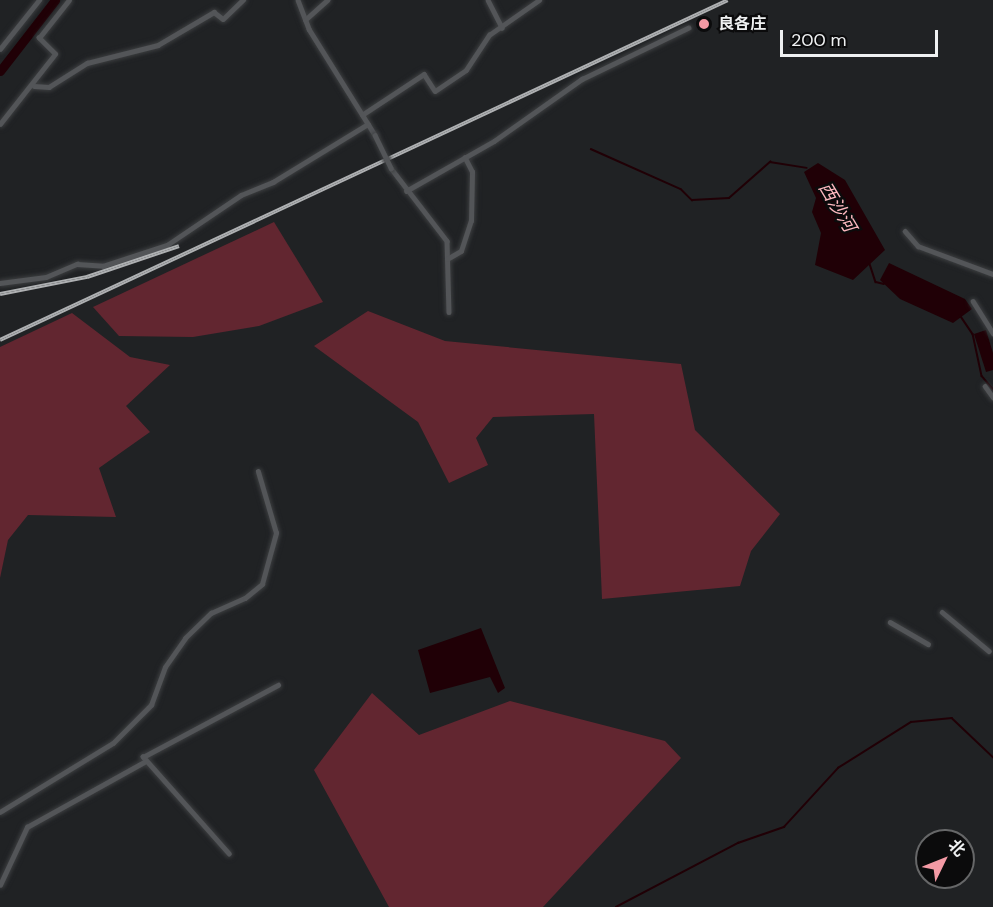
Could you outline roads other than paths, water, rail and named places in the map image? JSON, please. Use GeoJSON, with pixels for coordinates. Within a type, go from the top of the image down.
{"type":"FeatureCollection","features":[{"type":"Feature","properties":{"kind":"street"},"geometry":{"type":"LineString","coordinates":[[0,49],[39,0]]}},
{"type":"Feature","properties":{"kind":"street"},"geometry":{"type":"LineString","coordinates":[[0,124],[34,86],[55,54],[39,38],[69,0]]}},
{"type":"Feature","properties":{"kind":"street"},"geometry":{"type":"LineString","coordinates":[[34,86],[49,87],[87,63],[158,45],[214,12],[222,19],[243,0]]}},
{"type":"Feature","properties":{"kind":"street"},"geometry":{"type":"LineString","coordinates":[[298,0],[305,20],[375,135],[391,168],[406,191],[447,241],[449,312]]}},
{"type":"Feature","properties":{"kind":"street"},"geometry":{"type":"LineString","coordinates":[[305,20],[327,0]]}},
{"type":"Feature","properties":{"kind":"street"},"geometry":{"type":"LineString","coordinates":[[488,0],[502,28]]}},
{"type":"Feature","properties":{"kind":"street"},"geometry":{"type":"LineString","coordinates":[[362,115],[424,74],[435,91],[466,70],[478,45],[539,0]]}},
{"type":"Feature","properties":{"kind":"street"},"geometry":{"type":"LineString","coordinates":[[406,191],[465,158],[582,79],[688,28]]}},
{"type":"Feature","properties":{"kind":"street"},"geometry":{"type":"LineString","coordinates":[[0,283],[46,277],[77,264],[103,266],[167,245],[241,195],[273,182],[368,124]]}},
{"type":"Feature","properties":{"kind":"street"},"geometry":{"type":"LineString","coordinates":[[447,259],[461,251],[471,221],[472,172],[465,158]]}},
{"type":"Feature","properties":{"kind":"street"},"geometry":{"type":"LineString","coordinates":[[905,231],[918,246],[993,274]]}},
{"type":"Feature","properties":{"kind":"street"},"geometry":{"type":"LineString","coordinates":[[973,301],[993,333]]}},
{"type":"Feature","properties":{"kind":"street"},"geometry":{"type":"LineString","coordinates":[[985,386],[993,397]]}},
{"type":"Feature","properties":{"kind":"street"},"geometry":{"type":"LineString","coordinates":[[0,812],[113,743],[151,705],[165,667],[185,638],[211,613],[245,598],[262,584],[276,533],[258,472]]}},
{"type":"Feature","properties":{"kind":"street"},"geometry":{"type":"LineString","coordinates":[[942,612],[976,635],[989,651]]}},
{"type":"Feature","properties":{"kind":"street"},"geometry":{"type":"LineString","coordinates":[[890,622],[928,644]]}},
{"type":"Feature","properties":{"kind":"street"},"geometry":{"type":"LineString","coordinates":[[229,854],[143,757],[278,685]]}},
{"type":"Feature","properties":{"kind":"street"},"geometry":{"type":"LineString","coordinates":[[0,885],[27,827],[146,761]]}},
{"type":"Feature","properties":{"kind":"water"},"geometry":{"type":"Polygon","coordinates":[[[818,163],[845,180],[885,250],[853,280],[815,265],[821,233],[812,212],[816,198],[804,172],[818,163]]]}},
{"type":"Feature","properties":{"kind":"water"},"geometry":{"type":"Polygon","coordinates":[[[889,263],[965,299],[972,309],[953,323],[900,299],[880,280],[889,263]]]}},
{"type":"Feature","properties":{"kind":"water"},"geometry":{"type":"Polygon","coordinates":[[[986,330],[993,353],[993,370],[986,372],[974,334],[986,330]]]}},
{"type":"Feature","properties":{"kind":"water"},"geometry":{"type":"Polygon","coordinates":[[[481,628],[505,688],[498,693],[490,677],[430,693],[418,650],[481,628]]]}},
{"type":"Feature","properties":{"kind":"waterway"},"geometry":{"type":"LineString","coordinates":[[0,71],[55,0]]}},
{"type":"Feature","properties":{"kind":"waterway","name":"西沙河"},"geometry":{"type":"LineString","coordinates":[[591,149],[681,189],[692,200],[729,198],[770,162],[807,168]]}},
{"type":"Feature","properties":{"kind":"waterway","name":"西沙河"},"geometry":{"type":"LineString","coordinates":[[870,264],[876,282],[884,284]]}},
{"type":"Feature","properties":{"kind":"waterway","name":"西沙河"},"geometry":{"type":"LineString","coordinates":[[960,315],[973,334],[982,376],[993,389]]}},
{"type":"Feature","properties":{"kind":"waterway"},"geometry":{"type":"LineString","coordinates":[[616,907],[738,843],[784,827],[838,768],[911,722],[952,718],[993,757]]}},
{"type":"Feature","properties":{"kind":"railway"},"geometry":{"type":"LineString","coordinates":[[0,340],[728,0]]}},
{"type":"Feature","properties":{"kind":"railway"},"geometry":{"type":"LineString","coordinates":[[0,294],[87,277],[179,246]]}},
{"type":"Feature","properties":{"kind":"place","name":"良各庄"},"geometry":{"type":"Point","coordinates":[704,24]}}]}
